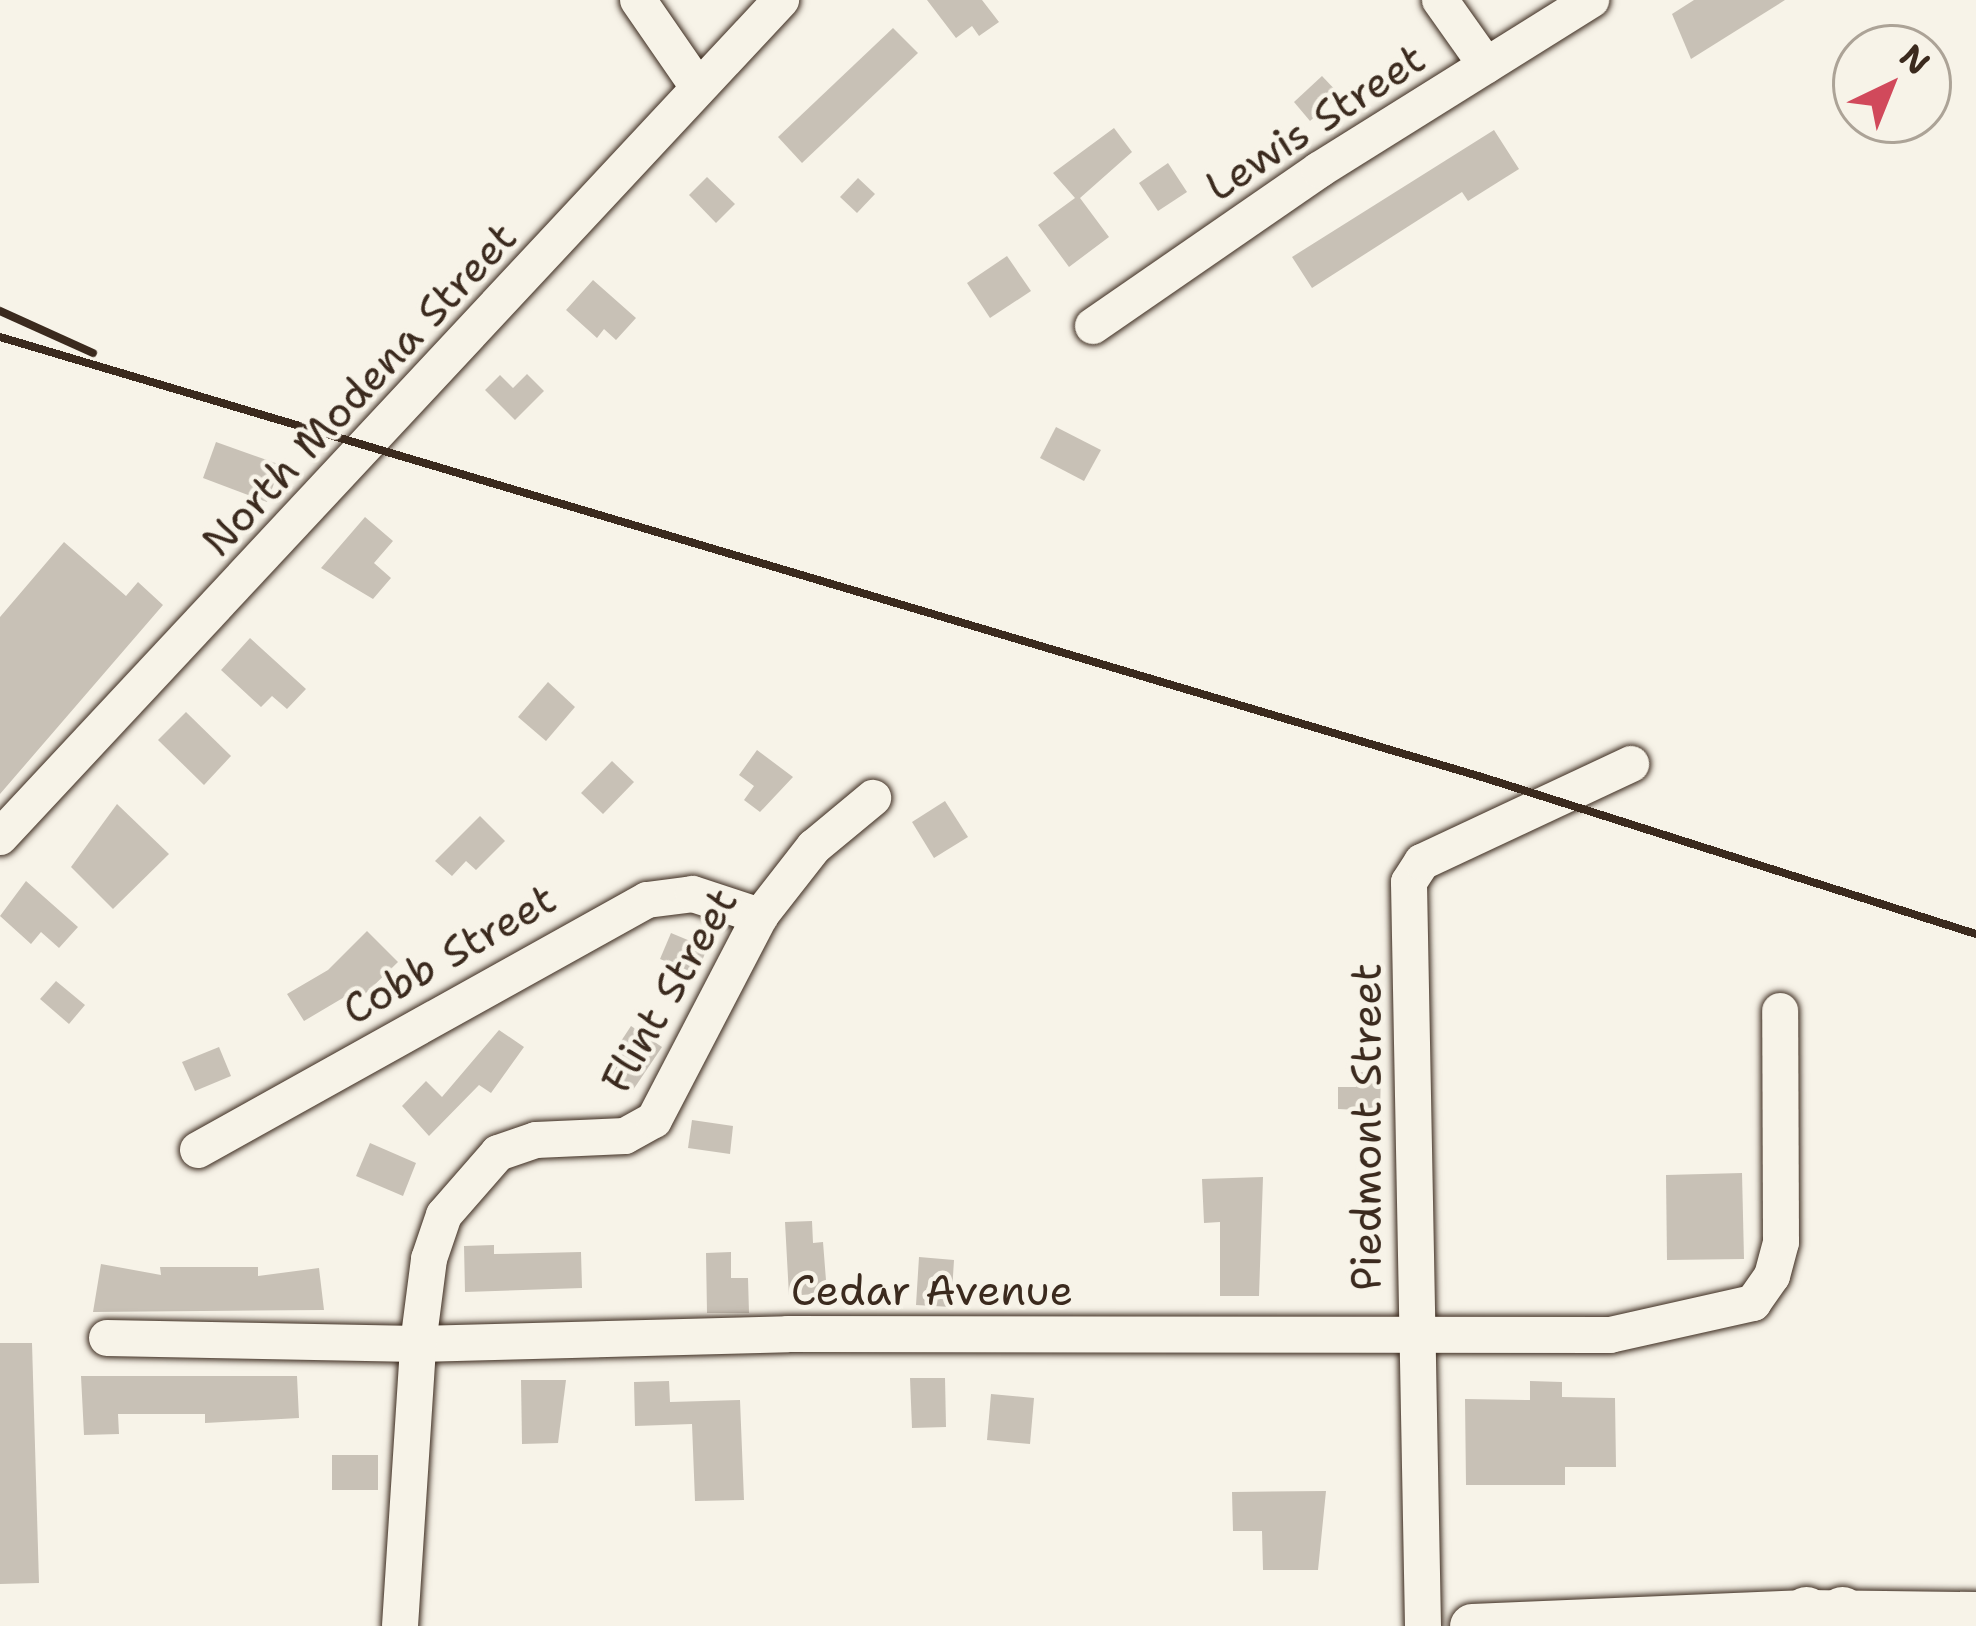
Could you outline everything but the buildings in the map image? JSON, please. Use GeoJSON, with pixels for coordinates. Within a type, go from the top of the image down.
{"type":"FeatureCollection","features":[{"type":"Feature","properties":{"kind":"main road"},"geometry":{"type":"LineString","coordinates":[[1472,1626],[1976,1614]]}},
{"type":"Feature","properties":{"kind":"street"},"geometry":{"type":"LineString","coordinates":[[638,0],[698,87]]}},
{"type":"Feature","properties":{"kind":"street","name":"North Modena Street"},"geometry":{"type":"LineString","coordinates":[[0,837],[781,0]]}},
{"type":"Feature","properties":{"kind":"street"},"geometry":{"type":"LineString","coordinates":[[1439,0],[1486,65]]}},
{"type":"Feature","properties":{"kind":"street","name":"Lewis Street"},"geometry":{"type":"LineString","coordinates":[[1093,326],[1591,0]]}},
{"type":"Feature","properties":{"kind":"street","name":"Piedmont Street"},"geometry":{"type":"LineString","coordinates":[[1423,1626],[1413,1339],[1409,882],[1422,862],[1631,764]]}},
{"type":"Feature","properties":{"kind":"street","name":"Flint Street"},"geometry":{"type":"LineString","coordinates":[[400,1626],[428,1259],[465,1183],[498,1153],[536,1140],[625,1136],[654,1120],[760,916],[814,847],[873,798]]}},
{"type":"Feature","properties":{"kind":"street","name":"Cobb Street"},"geometry":{"type":"LineString","coordinates":[[198,1150],[615,913],[694,894],[760,916]]}},
{"type":"Feature","properties":{"kind":"street","name":"Cedar Avenue"},"geometry":{"type":"LineString","coordinates":[[107,1338],[418,1344],[788,1334],[1413,1339],[1610,1335],[1753,1303],[1772,1276],[1781,1241],[1780,1011]]}},
{"type":"Feature","properties":{"kind":"railway"},"geometry":{"type":"LineString","coordinates":[[0,311],[93,353]]}},
{"type":"Feature","properties":{"kind":"railway"},"geometry":{"type":"LineString","coordinates":[[0,337],[1485,778],[1976,934]]}}]}
